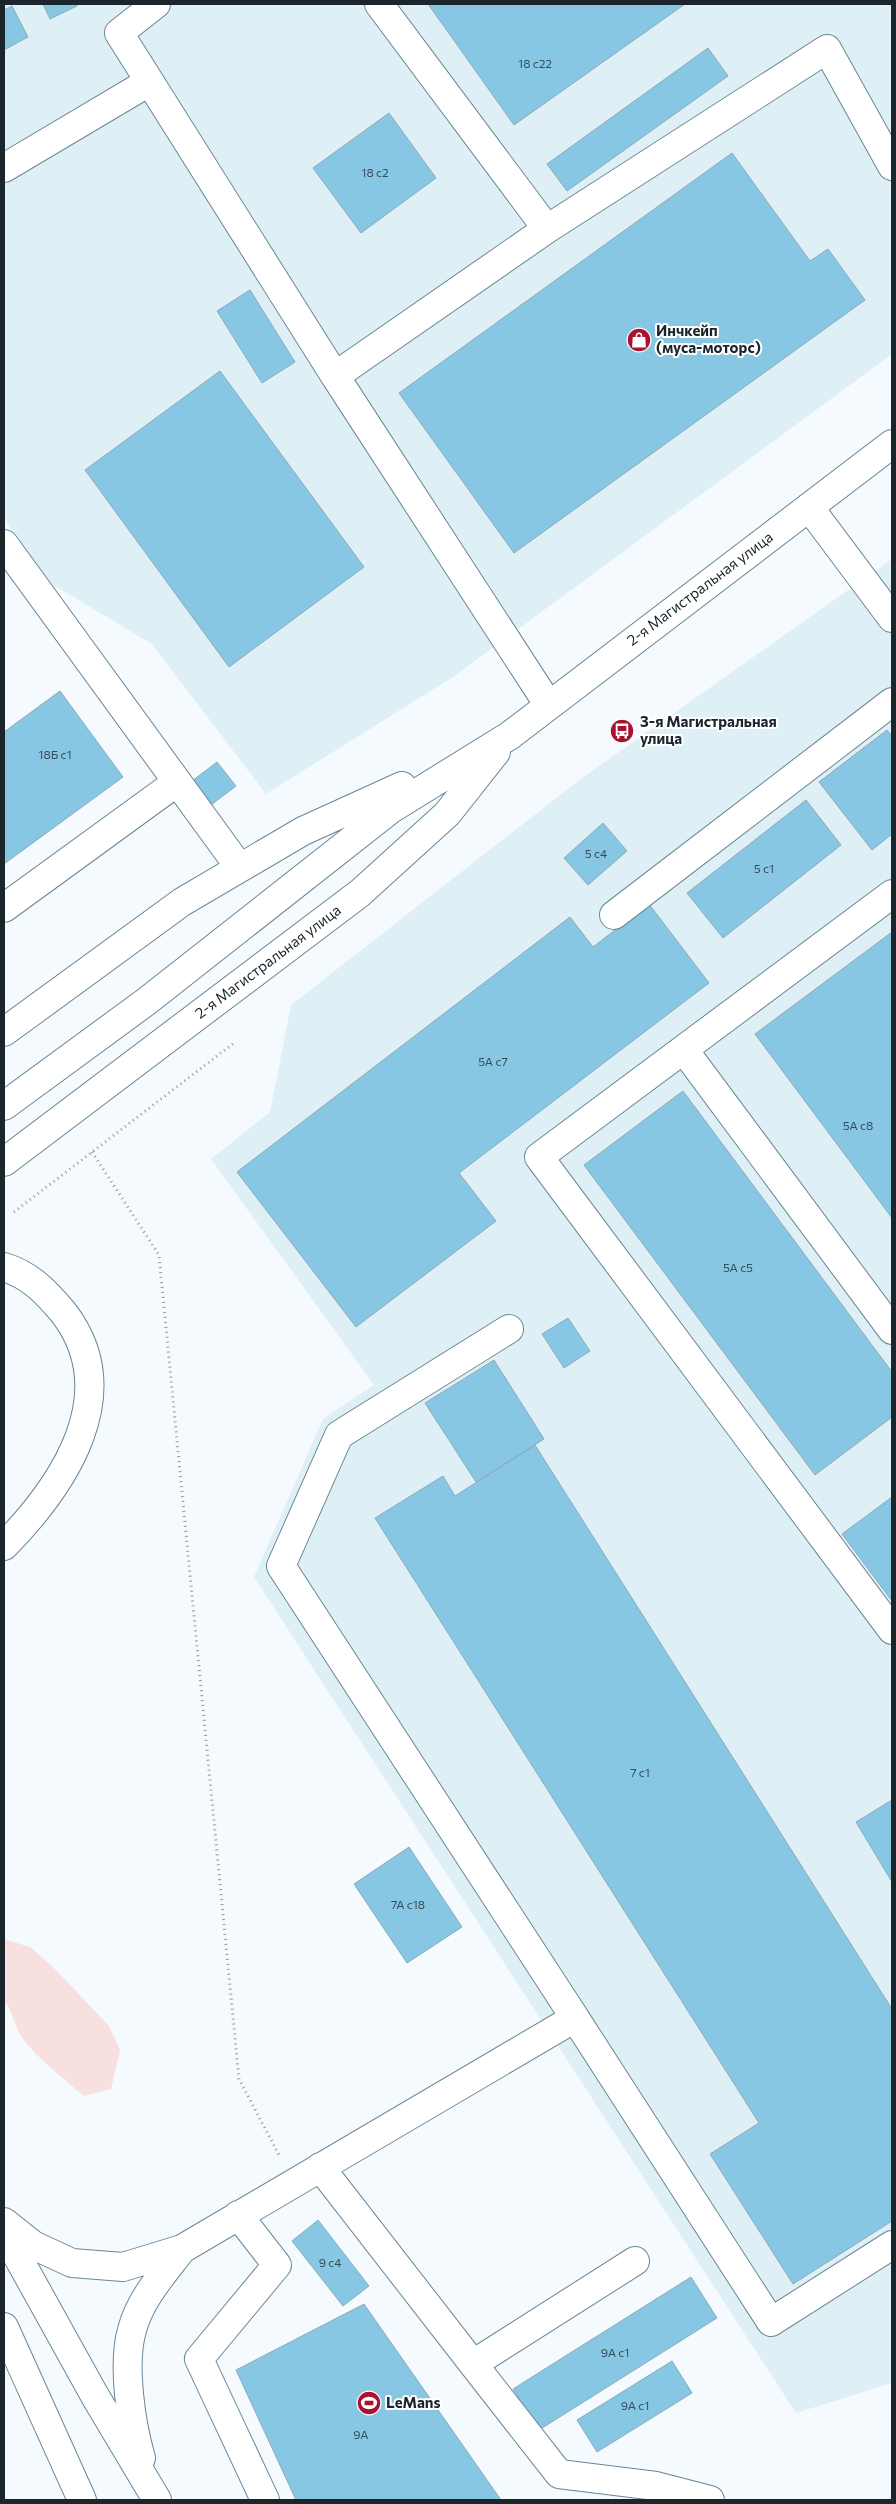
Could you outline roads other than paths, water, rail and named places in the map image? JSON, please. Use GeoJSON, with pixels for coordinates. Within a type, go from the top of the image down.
{"type":"FeatureCollection","features":[{"type":"Feature","properties":{"kind":"street"},"geometry":{"type":"LineString","coordinates":[[156,4],[118,33],[335,376],[548,704]]}},
{"type":"Feature","properties":{"kind":"street"},"geometry":{"type":"LineString","coordinates":[[379,4],[547,229]]}},
{"type":"Feature","properties":{"kind":"street"},"geometry":{"type":"LineString","coordinates":[[335,376],[547,229],[827,49],[892,166]]}},
{"type":"Feature","properties":{"kind":"street"},"geometry":{"type":"LineString","coordinates":[[4,168],[149,82]]}},
{"type":"Feature","properties":{"kind":"street","name":"2-я Магистральная улица"},"geometry":{"type":"LineString","coordinates":[[4,1106],[147,1001],[391,809],[504,739],[892,444]]}},
{"type":"Feature","properties":{"kind":"street"},"geometry":{"type":"LineString","coordinates":[[809,507],[892,618]]}},
{"type":"Feature","properties":{"kind":"street"},"geometry":{"type":"LineString","coordinates":[[4,544],[240,868]]}},
{"type":"Feature","properties":{"kind":"street"},"geometry":{"type":"LineString","coordinates":[[614,915],[892,702]]}},
{"type":"Feature","properties":{"kind":"street"},"geometry":{"type":"LineString","coordinates":[[4,1032],[182,902],[303,831],[504,739]]}},
{"type":"Feature","properties":{"kind":"street","name":"2-я Магистральная улица"},"geometry":{"type":"LineString","coordinates":[[4,1162],[360,892],[447,814],[504,739]]}},
{"type":"Feature","properties":{"kind":"street"},"geometry":{"type":"LineString","coordinates":[[4,908],[177,782]]}},
{"type":"Feature","properties":{"kind":"street"},"geometry":{"type":"LineString","coordinates":[[892,894],[539,1156],[892,1630]]}},
{"type":"Feature","properties":{"kind":"street"},"geometry":{"type":"LineString","coordinates":[[684,1050],[892,1330]]}},
{"type":"Feature","properties":{"kind":"street"},"geometry":{"type":"LineString","coordinates":[[4,1267],[16,1270],[44,1289],[70,1322],[86,1357],[91,1386],[86,1421],[60,1475],[30,1519],[4,1546]]}},
{"type":"Feature","properties":{"kind":"street"},"geometry":{"type":"LineString","coordinates":[[509,1328],[339,1435],[281,1566],[771,2322],[892,2245]]}},
{"type":"Feature","properties":{"kind":"street"},"geometry":{"type":"LineString","coordinates":[[4,2222],[33,2245],[72,2263],[123,2267],[182,2249],[575,2018]]}},
{"type":"Feature","properties":{"kind":"street"},"geometry":{"type":"LineString","coordinates":[[320,2167],[559,2474],[656,2486],[710,2500]]}},
{"type":"Feature","properties":{"kind":"street"},"geometry":{"type":"LineString","coordinates":[[238,2216],[277,2265],[199,2359],[265,2500]]}},
{"type":"Feature","properties":{"kind":"street"},"geometry":{"type":"LineString","coordinates":[[4,2232],[95,2396],[154,2495]]}},
{"type":"Feature","properties":{"kind":"street"},"geometry":{"type":"LineString","coordinates":[[154,2495],[137,2443],[130,2404],[128,2367],[132,2330],[150,2290],[182,2249]]}},
{"type":"Feature","properties":{"kind":"street"},"geometry":{"type":"LineString","coordinates":[[473,2364],[635,2261]]}},
{"type":"Feature","properties":{"kind":"street"},"geometry":{"type":"LineString","coordinates":[[4,2326],[82,2500]]}},
{"type":"Feature","properties":{"kind":"place","name":"Инчкейп (муса-моторс)"},"geometry":{"type":"Point","coordinates":[639,340]}},
{"type":"Feature","properties":{"kind":"place","name":"3-я Магистральная улица"},"geometry":{"type":"Point","coordinates":[622,731]}},
{"type":"Feature","properties":{"kind":"place","name":"LeMans"},"geometry":{"type":"Point","coordinates":[369,2403]}}]}
